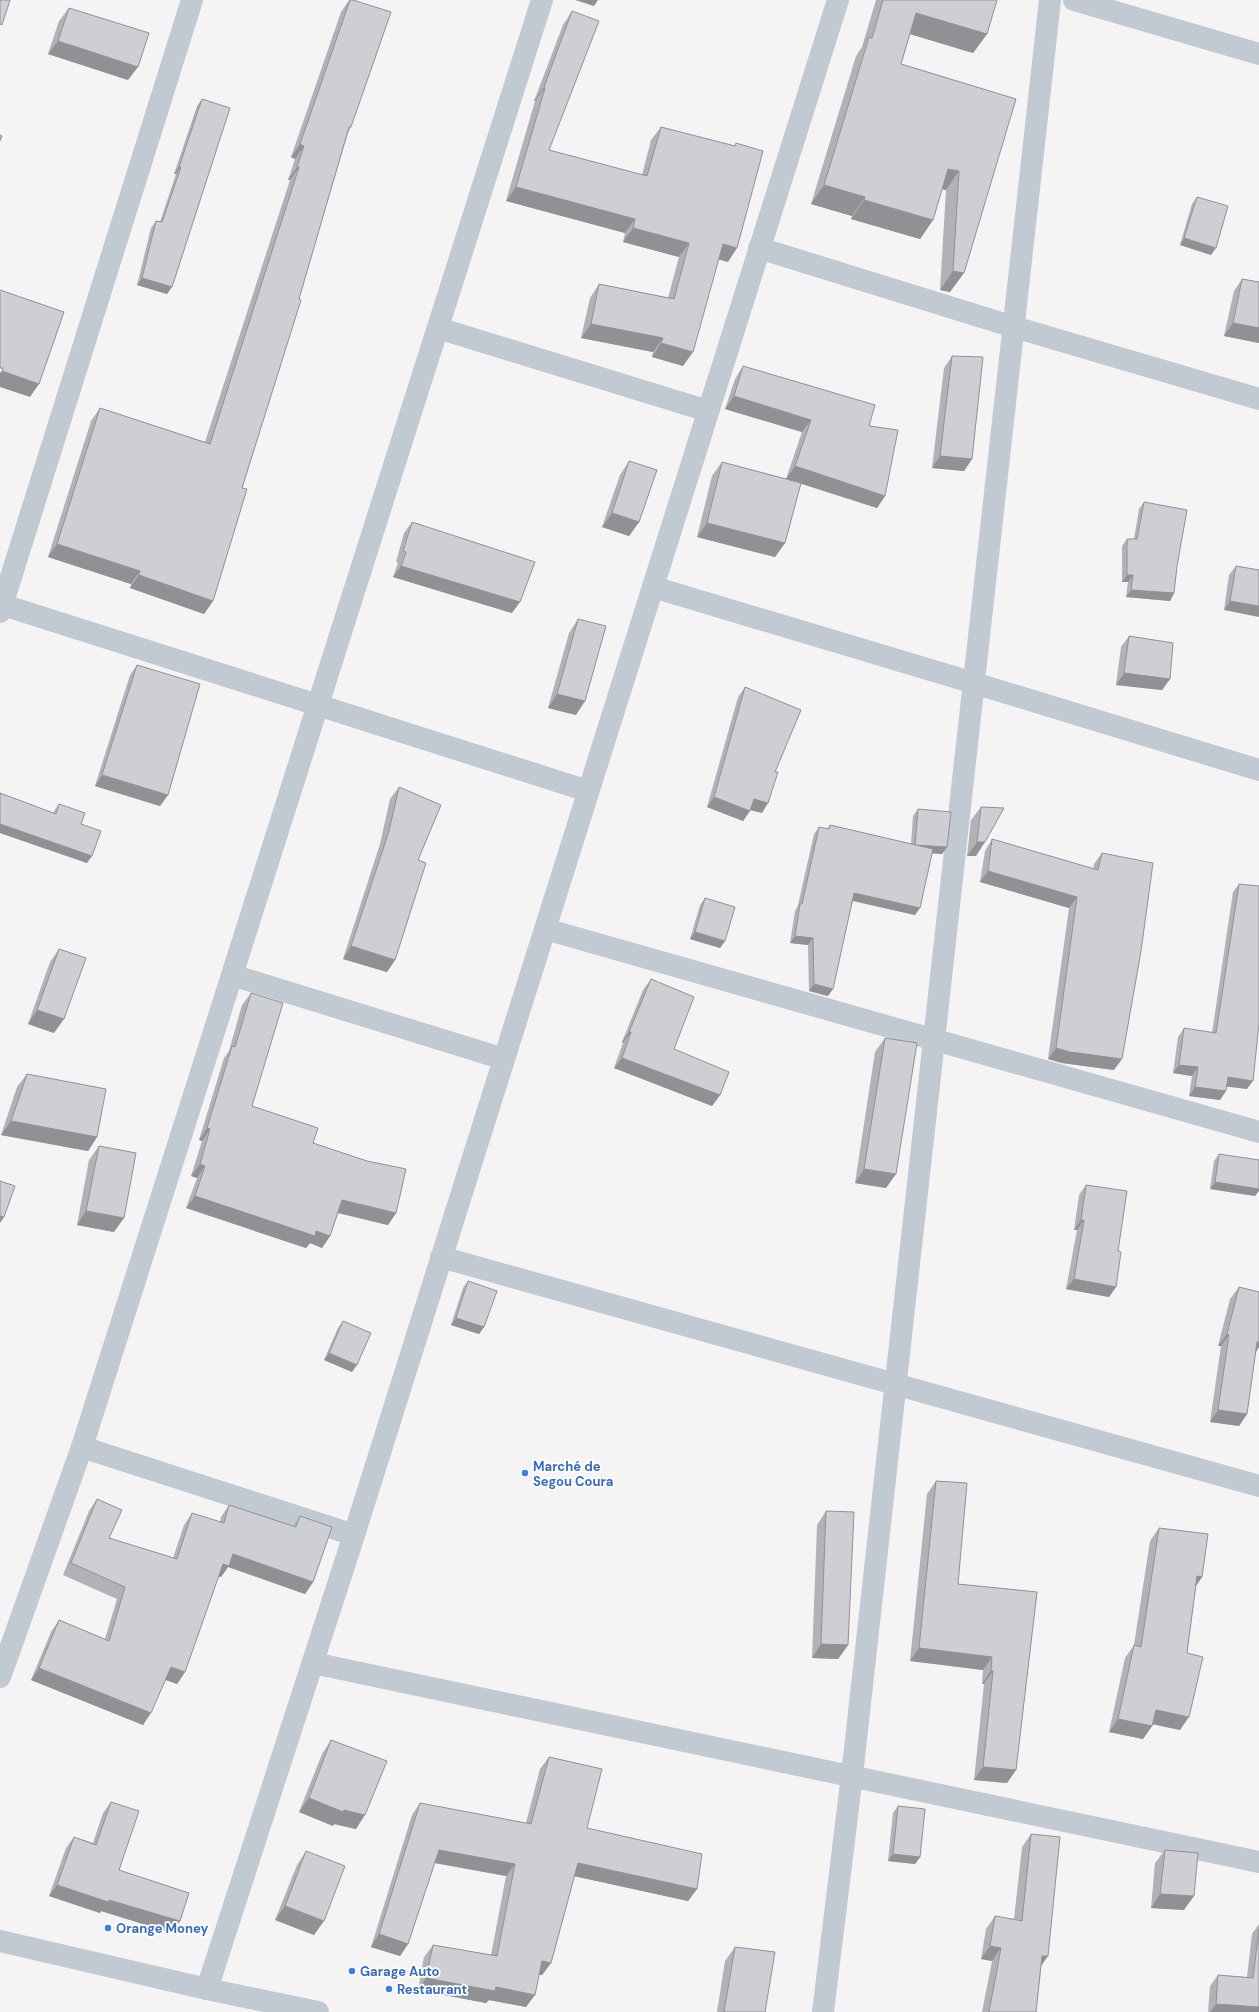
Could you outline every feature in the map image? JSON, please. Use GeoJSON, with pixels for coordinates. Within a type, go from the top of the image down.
{"type":"FeatureCollection","features":[{"type":"Feature","properties":{"kind":"street"},"geometry":{"type":"LineString","coordinates":[[192,0],[1,607],[318,705],[588,791]]}},
{"type":"Feature","properties":{"kind":"street"},"geometry":{"type":"LineString","coordinates":[[0,1677],[82,1447],[542,0]]}},
{"type":"Feature","properties":{"kind":"street"},"geometry":{"type":"LineString","coordinates":[[207,1989],[354,1535],[838,0]]}},
{"type":"Feature","properties":{"kind":"street"},"geometry":{"type":"LineString","coordinates":[[823,2012],[852,1775],[1050,0]]}},
{"type":"Feature","properties":{"kind":"street"},"geometry":{"type":"LineString","coordinates":[[1074,0],[1259,54]]}},
{"type":"Feature","properties":{"kind":"street"},"geometry":{"type":"LineString","coordinates":[[759,248],[1014,327],[1259,399]]}},
{"type":"Feature","properties":{"kind":"street"},"geometry":{"type":"LineString","coordinates":[[438,328],[708,411]]}},
{"type":"Feature","properties":{"kind":"street"},"geometry":{"type":"LineString","coordinates":[[653,587],[1259,770]]}},
{"type":"Feature","properties":{"kind":"street"},"geometry":{"type":"LineString","coordinates":[[544,929],[1259,1132]]}},
{"type":"Feature","properties":{"kind":"street"},"geometry":{"type":"LineString","coordinates":[[232,975],[504,1059]]}},
{"type":"Feature","properties":{"kind":"street"},"geometry":{"type":"LineString","coordinates":[[441,1257],[1259,1486]]}},
{"type":"Feature","properties":{"kind":"street"},"geometry":{"type":"LineString","coordinates":[[82,1447],[354,1535]]}},
{"type":"Feature","properties":{"kind":"street"},"geometry":{"type":"LineString","coordinates":[[313,1663],[852,1775],[1259,1862]]}},
{"type":"Feature","properties":{"kind":"street"},"geometry":{"type":"LineString","coordinates":[[0,1941],[207,1989],[318,2012]]}},
{"type":"Feature","properties":{"kind":"building"},"geometry":{"type":"Polygon","coordinates":[[[0,0],[10,0],[2,25],[0,24],[0,0]]]}},
{"type":"Feature","properties":{"kind":"building"},"geometry":{"type":"Polygon","coordinates":[[[350,0],[391,12],[351,127],[349,127],[299,299],[301,300],[242,488],[247,489],[213,601],[139,575],[140,571],[57,544],[100,408],[210,444],[299,167],[297,167],[304,146],[300,144],[350,0]]]}},
{"type":"Feature","properties":{"kind":"building"},"geometry":{"type":"Polygon","coordinates":[[[883,0],[997,0],[987,34],[916,13],[901,64],[1016,99],[964,273],[953,271],[959,171],[948,169],[933,220],[864,200],[865,197],[824,185],[869,37],[872,38],[883,0]]]}},
{"type":"Feature","properties":{"kind":"building"},"geometry":{"type":"Polygon","coordinates":[[[69,8],[149,33],[138,67],[58,41],[69,8]]]}},
{"type":"Feature","properties":{"kind":"building"},"geometry":{"type":"Polygon","coordinates":[[[572,11],[599,21],[549,150],[647,176],[661,127],[735,146],[736,143],[763,151],[737,248],[723,244],[693,352],[661,343],[663,338],[591,324],[599,284],[674,299],[689,243],[633,228],[635,219],[516,187],[545,88],[544,87],[572,11]]]}},
{"type":"Feature","properties":{"kind":"building"},"geometry":{"type":"Polygon","coordinates":[[[202,99],[230,108],[172,287],[142,278],[156,221],[162,222],[202,99]]]}},
{"type":"Feature","properties":{"kind":"building"},"geometry":{"type":"Polygon","coordinates":[[[1197,197],[1228,206],[1216,248],[1184,238],[1197,197]]]}},
{"type":"Feature","properties":{"kind":"building"},"geometry":{"type":"Polygon","coordinates":[[[1242,279],[1259,282],[1259,328],[1233,323],[1242,279]]]}},
{"type":"Feature","properties":{"kind":"building"},"geometry":{"type":"Polygon","coordinates":[[[0,290],[64,312],[39,384],[2,371],[3,368],[0,368],[0,290]]]}},
{"type":"Feature","properties":{"kind":"building"},"geometry":{"type":"Polygon","coordinates":[[[952,356],[983,357],[972,459],[940,456],[952,356]]]}},
{"type":"Feature","properties":{"kind":"building"},"geometry":{"type":"Polygon","coordinates":[[[743,366],[875,405],[869,426],[898,430],[885,496],[795,466],[811,420],[734,396],[743,366]]]}},
{"type":"Feature","properties":{"kind":"building"},"geometry":{"type":"Polygon","coordinates":[[[629,461],[657,470],[639,522],[612,513],[629,461]]]}},
{"type":"Feature","properties":{"kind":"building"},"geometry":{"type":"Polygon","coordinates":[[[722,462],[801,483],[785,543],[707,523],[722,462]]]}},
{"type":"Feature","properties":{"kind":"building"},"geometry":{"type":"Polygon","coordinates":[[[1144,502],[1187,510],[1177,566],[1174,593],[1131,590],[1133,575],[1127,575],[1127,539],[1137,539],[1144,502]]]}},
{"type":"Feature","properties":{"kind":"building"},"geometry":{"type":"Polygon","coordinates":[[[412,522],[535,562],[520,602],[401,566],[406,552],[403,551],[412,522]]]}},
{"type":"Feature","properties":{"kind":"building"},"geometry":{"type":"Polygon","coordinates":[[[1236,566],[1259,570],[1259,606],[1230,601],[1236,566]]]}},
{"type":"Feature","properties":{"kind":"building"},"geometry":{"type":"Polygon","coordinates":[[[578,619],[606,626],[585,701],[557,694],[578,619]]]}},
{"type":"Feature","properties":{"kind":"building"},"geometry":{"type":"Polygon","coordinates":[[[1129,636],[1173,643],[1170,679],[1124,673],[1129,636]]]}},
{"type":"Feature","properties":{"kind":"building"},"geometry":{"type":"Polygon","coordinates":[[[137,665],[200,684],[168,795],[102,775],[137,665]]]}},
{"type":"Feature","properties":{"kind":"building"},"geometry":{"type":"Polygon","coordinates":[[[745,687],[801,710],[775,772],[778,772],[768,803],[754,799],[750,811],[714,797],[745,687]]]}},
{"type":"Feature","properties":{"kind":"building"},"geometry":{"type":"Polygon","coordinates":[[[399,787],[441,805],[418,860],[426,863],[395,960],[351,946],[389,831],[399,787]]]}},
{"type":"Feature","properties":{"kind":"building"},"geometry":{"type":"Polygon","coordinates":[[[0,793],[56,814],[59,804],[85,813],[81,824],[101,831],[92,856],[0,824],[0,793]]]}},
{"type":"Feature","properties":{"kind":"building"},"geometry":{"type":"Polygon","coordinates":[[[981,807],[1004,808],[985,842],[977,842],[981,807]]]}},
{"type":"Feature","properties":{"kind":"building"},"geometry":{"type":"Polygon","coordinates":[[[918,809],[951,812],[947,847],[915,845],[918,809]]]}},
{"type":"Feature","properties":{"kind":"building"},"geometry":{"type":"Polygon","coordinates":[[[830,825],[933,849],[920,908],[854,893],[833,989],[814,984],[813,938],[795,936],[800,904],[802,904],[819,827],[829,829],[830,825]]]}},
{"type":"Feature","properties":{"kind":"building"},"geometry":{"type":"Polygon","coordinates":[[[992,839],[1098,870],[1102,853],[1153,863],[1141,951],[1122,1059],[1070,1052],[1056,1048],[1077,897],[988,871],[992,839]]]}},
{"type":"Feature","properties":{"kind":"building"},"geometry":{"type":"Polygon","coordinates":[[[1239,884],[1259,886],[1259,1024],[1253,1081],[1228,1077],[1226,1091],[1195,1087],[1198,1067],[1179,1065],[1184,1028],[1216,1033],[1239,884]]]}},
{"type":"Feature","properties":{"kind":"building"},"geometry":{"type":"Polygon","coordinates":[[[705,898],[735,907],[725,941],[695,932],[705,898]]]}},
{"type":"Feature","properties":{"kind":"building"},"geometry":{"type":"Polygon","coordinates":[[[59,949],[86,958],[64,1019],[37,1010],[59,949]]]}},
{"type":"Feature","properties":{"kind":"building"},"geometry":{"type":"Polygon","coordinates":[[[651,979],[694,997],[674,1049],[729,1072],[720,1095],[622,1058],[631,1032],[629,1032],[651,979]]]}},
{"type":"Feature","properties":{"kind":"building"},"geometry":{"type":"Polygon","coordinates":[[[251,993],[283,1003],[252,1106],[318,1128],[313,1143],[367,1161],[406,1169],[396,1213],[342,1200],[330,1236],[316,1231],[315,1236],[195,1196],[205,1166],[200,1164],[210,1129],[207,1128],[232,1046],[235,1047],[251,993]]]}},
{"type":"Feature","properties":{"kind":"building"},"geometry":{"type":"Polygon","coordinates":[[[885,1038],[917,1043],[896,1174],[864,1169],[885,1038]]]}},
{"type":"Feature","properties":{"kind":"building"},"geometry":{"type":"Polygon","coordinates":[[[27,1074],[106,1089],[97,1137],[11,1121],[27,1074]]]}},
{"type":"Feature","properties":{"kind":"building"},"geometry":{"type":"Polygon","coordinates":[[[99,1146],[136,1153],[124,1218],[86,1211],[99,1146]]]}},
{"type":"Feature","properties":{"kind":"building"},"geometry":{"type":"Polygon","coordinates":[[[1219,1154],[1259,1160],[1259,1189],[1215,1182],[1219,1154]]]}},
{"type":"Feature","properties":{"kind":"building"},"geometry":{"type":"Polygon","coordinates":[[[0,1181],[15,1186],[4,1217],[0,1216],[0,1181]]]}},
{"type":"Feature","properties":{"kind":"building"},"geometry":{"type":"Polygon","coordinates":[[[1086,1185],[1127,1191],[1118,1251],[1121,1252],[1116,1287],[1074,1279],[1084,1220],[1081,1220],[1086,1185]]]}},
{"type":"Feature","properties":{"kind":"building"},"geometry":{"type":"Polygon","coordinates":[[[468,1281],[497,1291],[484,1327],[456,1318],[468,1281]]]}},
{"type":"Feature","properties":{"kind":"building"},"geometry":{"type":"Polygon","coordinates":[[[1239,1287],[1259,1292],[1259,1342],[1257,1342],[1247,1414],[1218,1410],[1229,1335],[1227,1334],[1239,1287]]]}},
{"type":"Feature","properties":{"kind":"building"},"geometry":{"type":"Polygon","coordinates":[[[343,1321],[371,1333],[357,1365],[329,1353],[343,1321]]]}},
{"type":"Feature","properties":{"kind":"building"},"geometry":{"type":"Polygon","coordinates":[[[936,1481],[967,1483],[958,1584],[1037,1592],[1016,1770],[983,1767],[993,1671],[991,1671],[992,1657],[919,1648],[936,1481]]]}},
{"type":"Feature","properties":{"kind":"building"},"geometry":{"type":"Polygon","coordinates":[[[97,1499],[122,1510],[109,1538],[177,1559],[192,1513],[224,1523],[229,1505],[296,1527],[300,1516],[332,1527],[313,1582],[233,1554],[229,1566],[223,1564],[185,1672],[171,1667],[151,1713],[39,1668],[59,1620],[109,1641],[125,1587],[71,1563],[97,1499]]]}},
{"type":"Feature","properties":{"kind":"building"},"geometry":{"type":"Polygon","coordinates":[[[826,1511],[854,1512],[848,1645],[821,1644],[826,1511]]]}},
{"type":"Feature","properties":{"kind":"building"},"geometry":{"type":"Polygon","coordinates":[[[1159,1528],[1208,1534],[1202,1577],[1197,1576],[1187,1653],[1203,1657],[1189,1717],[1156,1710],[1152,1726],[1118,1719],[1134,1645],[1141,1647],[1159,1528]]]}},
{"type":"Feature","properties":{"kind":"building"},"geometry":{"type":"Polygon","coordinates":[[[331,1740],[387,1761],[365,1815],[344,1810],[343,1812],[309,1798],[331,1740]]]}},
{"type":"Feature","properties":{"kind":"building"},"geometry":{"type":"Polygon","coordinates":[[[549,1757],[602,1769],[587,1828],[702,1854],[697,1889],[578,1863],[551,1963],[542,1961],[535,1995],[496,1987],[495,1991],[426,1978],[433,1945],[497,1956],[515,1864],[439,1850],[408,1944],[379,1934],[420,1803],[531,1824],[549,1757]]]}},
{"type":"Feature","properties":{"kind":"building"},"geometry":{"type":"Polygon","coordinates":[[[111,1802],[139,1811],[119,1870],[189,1893],[180,1921],[109,1900],[108,1902],[57,1885],[74,1837],[96,1845],[111,1802]]]}},
{"type":"Feature","properties":{"kind":"building"},"geometry":{"type":"Polygon","coordinates":[[[898,1806],[925,1809],[920,1857],[893,1854],[898,1806]]]}},
{"type":"Feature","properties":{"kind":"building"},"geometry":{"type":"Polygon","coordinates":[[[1031,1834],[1060,1837],[1048,1956],[1042,1956],[1036,2012],[989,2012],[1001,1948],[990,1946],[995,1916],[1022,1921],[1031,1834]]]}},
{"type":"Feature","properties":{"kind":"building"},"geometry":{"type":"Polygon","coordinates":[[[1165,1850],[1198,1853],[1194,1896],[1160,1894],[1165,1850]]]}},
{"type":"Feature","properties":{"kind":"building"},"geometry":{"type":"Polygon","coordinates":[[[306,1851],[345,1866],[324,1921],[285,1906],[306,1851]]]}},
{"type":"Feature","properties":{"kind":"building"},"geometry":{"type":"Polygon","coordinates":[[[1259,1929],[1259,2007],[1216,2004],[1218,1975],[1253,1978],[1259,1929]]]}},
{"type":"Feature","properties":{"kind":"building"},"geometry":{"type":"Polygon","coordinates":[[[735,1947],[775,1952],[765,2012],[724,2012],[735,1947]]]}},
{"type":"Feature","properties":{"kind":"place","name":"Marché de Segou Coura"},"geometry":{"type":"Point","coordinates":[525,1473]}},
{"type":"Feature","properties":{"kind":"place","name":"Orange Money"},"geometry":{"type":"Point","coordinates":[108,1928]}},
{"type":"Feature","properties":{"kind":"place","name":"Garage Auto"},"geometry":{"type":"Point","coordinates":[352,1971]}},
{"type":"Feature","properties":{"kind":"place","name":"Restaurant"},"geometry":{"type":"Point","coordinates":[389,1989]}}]}
